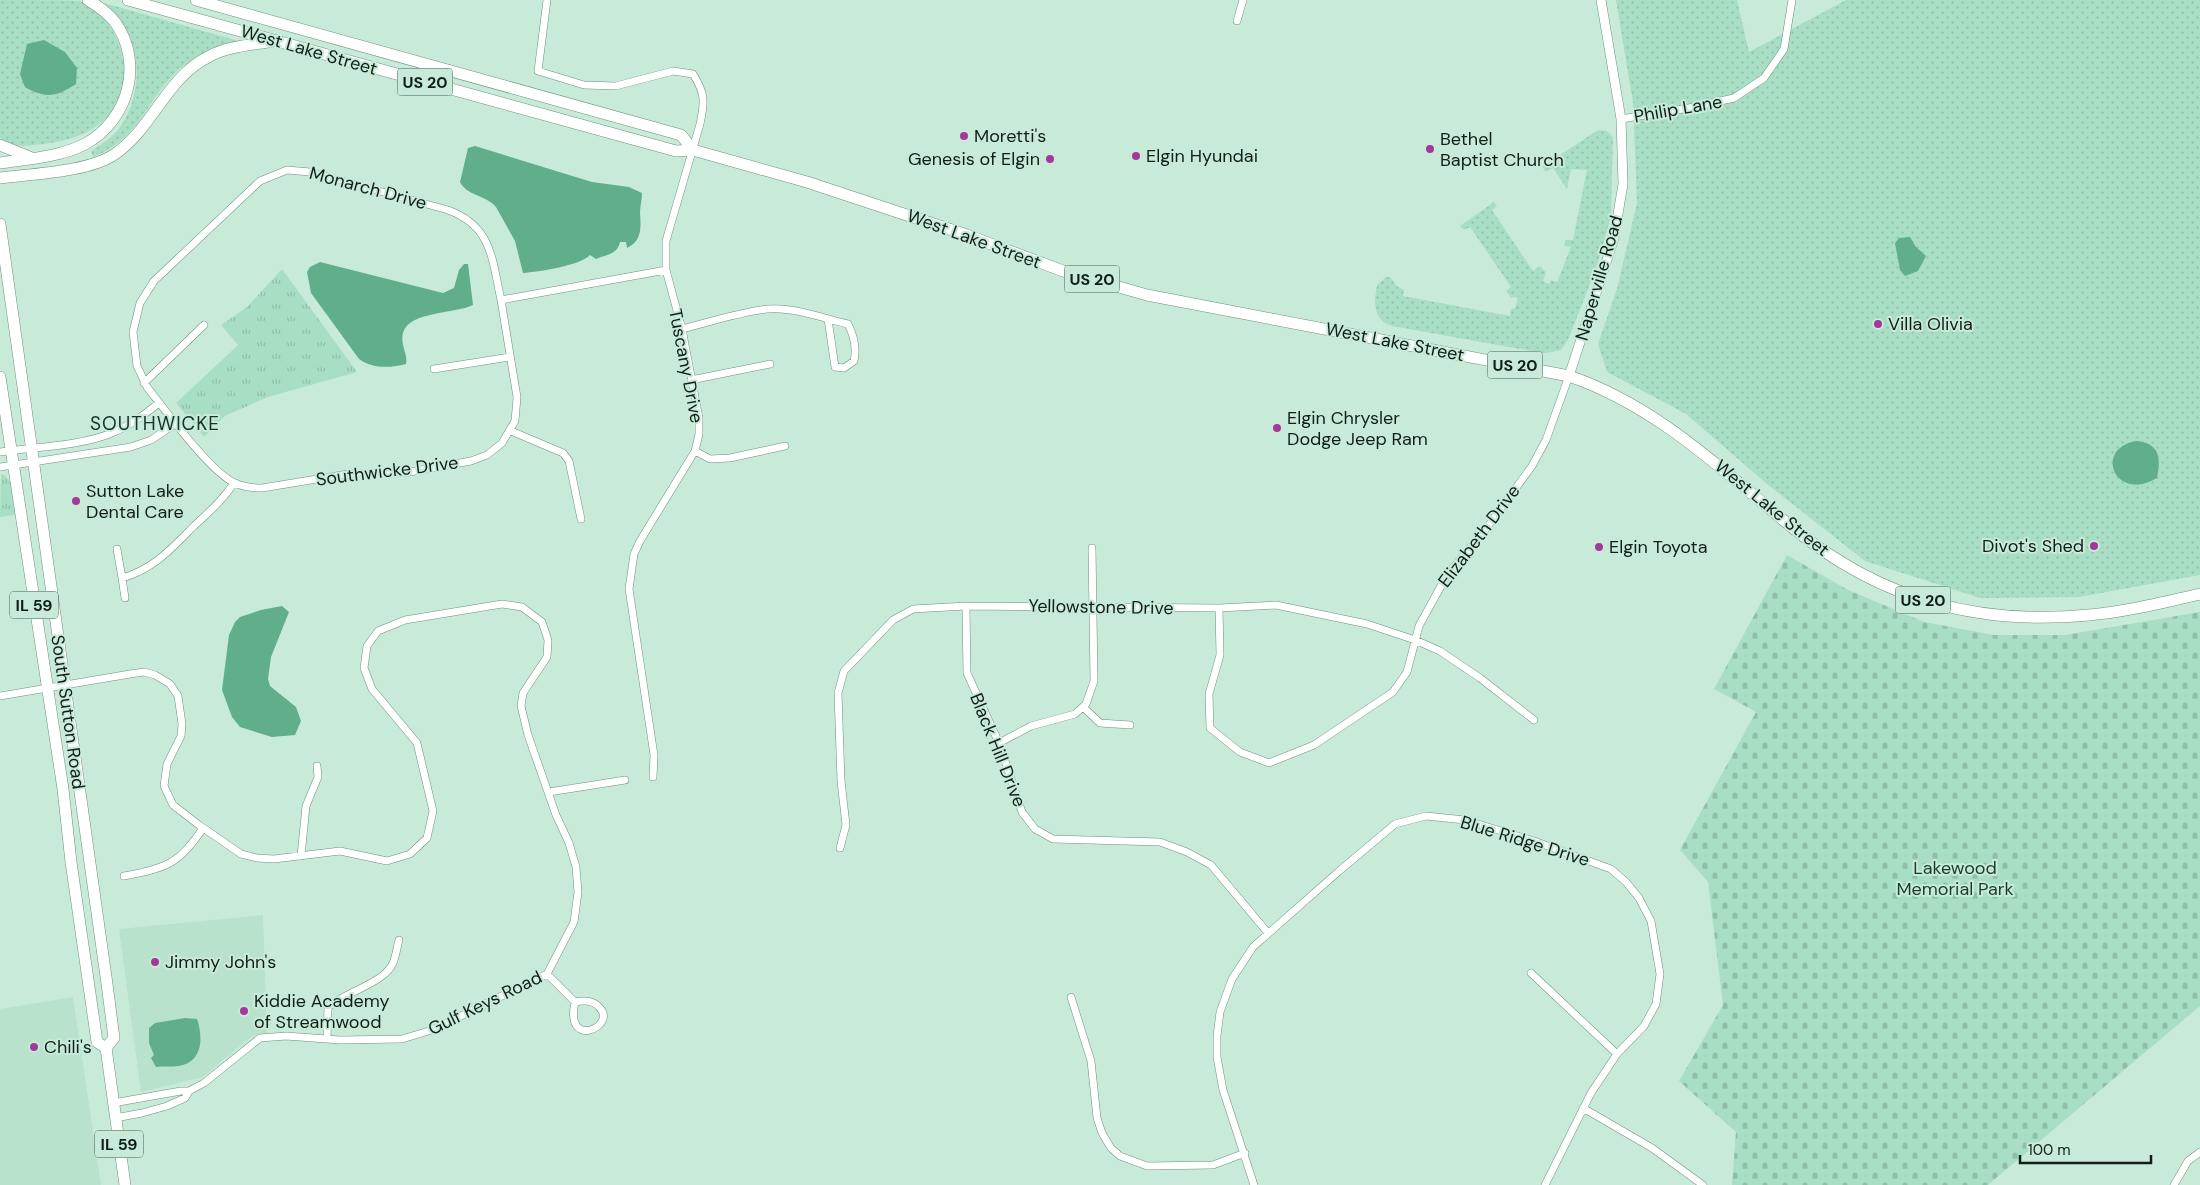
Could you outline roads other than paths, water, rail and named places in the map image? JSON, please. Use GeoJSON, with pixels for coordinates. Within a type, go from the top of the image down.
{"type":"FeatureCollection","features":[{"type":"Feature","properties":{"kind":"main road"},"geometry":{"type":"LineString","coordinates":[[0,164],[65,152],[87,143],[107,127],[118,113],[126,97],[130,78],[126,44],[114,22],[103,10],[88,0]]}},
{"type":"Feature","properties":{"kind":"main road","name":"West Lake Street"},"geometry":{"type":"LineString","coordinates":[[128,0],[676,151],[693,150],[807,182],[958,232],[1063,270],[1147,295],[1569,376],[1634,404],[1704,452],[1794,529],[1848,568],[1913,597],[1985,614],[2045,617],[2092,615],[2200,594]]}},
{"type":"Feature","properties":{"kind":"main road","name":"West Lake Street"},"geometry":{"type":"LineString","coordinates":[[196,0],[681,135],[693,150]]}},
{"type":"Feature","properties":{"kind":"main road"},"geometry":{"type":"LineString","coordinates":[[213,0],[227,8]]}},
{"type":"Feature","properties":{"kind":"main road"},"geometry":{"type":"LineString","coordinates":[[0,178],[97,163],[114,154],[136,138],[168,91],[182,75],[197,63],[211,55],[230,49],[275,40]]}},
{"type":"Feature","properties":{"kind":"main road"},"geometry":{"type":"LineString","coordinates":[[0,145],[33,158]]}},
{"type":"Feature","properties":{"kind":"main road","name":"South Sutton Road"},"geometry":{"type":"LineString","coordinates":[[0,224],[34,462],[56,687],[97,1042],[106,1048]]}},
{"type":"Feature","properties":{"kind":"main road","name":"South Sutton Road"},"geometry":{"type":"LineString","coordinates":[[0,377],[5,452],[13,466],[56,687],[114,1038],[106,1048],[125,1185]]}},
{"type":"Feature","properties":{"kind":"street","name":"Tuscany Drive"},"geometry":{"type":"LineString","coordinates":[[546,0],[538,71],[584,85],[616,86],[673,71],[693,74],[703,90],[704,107],[666,241],[666,270],[682,329],[699,418],[699,434],[695,451],[640,541],[631,571],[629,589],[654,755],[653,777]]}},
{"type":"Feature","properties":{"kind":"street"},"geometry":{"type":"LineString","coordinates":[[1237,21],[1243,0]]}},
{"type":"Feature","properties":{"kind":"street","name":"Naperville Road"},"geometry":{"type":"LineString","coordinates":[[1569,376],[1614,238],[1622,184],[1620,119],[1601,0]]}},
{"type":"Feature","properties":{"kind":"street","name":"Philip Lane"},"geometry":{"type":"LineString","coordinates":[[1620,119],[1690,108],[1734,98],[1764,78],[1784,49],[1792,0]]}},
{"type":"Feature","properties":{"kind":"street","name":"Monarch Drive"},"geometry":{"type":"LineString","coordinates":[[159,403],[144,383],[135,356],[133,332],[136,316],[147,291],[154,281],[260,181],[287,170],[310,172],[448,210],[469,219],[487,242],[501,300]]}},
{"type":"Feature","properties":{"kind":"street"},"geometry":{"type":"LineString","coordinates":[[501,300],[666,270]]}},
{"type":"Feature","properties":{"kind":"street","name":"Southwicke Drive"},"geometry":{"type":"LineString","coordinates":[[159,403],[212,465],[234,483],[248,487],[262,488],[354,473],[404,473],[471,461],[494,450],[511,431],[517,411],[517,397],[501,300]]}},
{"type":"Feature","properties":{"kind":"street"},"geometry":{"type":"LineString","coordinates":[[682,329],[769,309],[788,310],[828,319],[848,324],[854,335],[856,353],[854,361],[844,368],[835,367],[828,319]]}},
{"type":"Feature","properties":{"kind":"street"},"geometry":{"type":"LineString","coordinates":[[144,383],[204,326]]}},
{"type":"Feature","properties":{"kind":"street"},"geometry":{"type":"LineString","coordinates":[[434,369],[510,357]]}},
{"type":"Feature","properties":{"kind":"street"},"geometry":{"type":"LineString","coordinates":[[692,380],[770,364]]}},
{"type":"Feature","properties":{"kind":"street","name":"Elizabeth Drive"},"geometry":{"type":"LineString","coordinates":[[1220,608],[1220,656],[1208,694],[1210,728],[1240,752],[1269,764],[1314,745],[1393,692],[1407,672],[1418,626],[1447,575],[1488,526],[1532,466],[1546,440],[1569,376]]}},
{"type":"Feature","properties":{"kind":"street"},"geometry":{"type":"LineString","coordinates":[[5,452],[93,439],[113,433],[133,423],[159,403]]}},
{"type":"Feature","properties":{"kind":"street"},"geometry":{"type":"LineString","coordinates":[[0,467],[130,447],[152,440],[176,422]]}},
{"type":"Feature","properties":{"kind":"street"},"geometry":{"type":"LineString","coordinates":[[511,431],[563,453],[569,461],[581,519]]}},
{"type":"Feature","properties":{"kind":"street"},"geometry":{"type":"LineString","coordinates":[[93,439],[95,453]]}},
{"type":"Feature","properties":{"kind":"street"},"geometry":{"type":"LineString","coordinates":[[695,451],[710,459],[730,458],[785,446]]}},
{"type":"Feature","properties":{"kind":"street"},"geometry":{"type":"LineString","coordinates":[[122,578],[148,567],[177,546],[225,497],[234,483]]}},
{"type":"Feature","properties":{"kind":"street"},"geometry":{"type":"LineString","coordinates":[[999,742],[1031,726],[1075,714],[1086,704],[1094,681],[1092,548]]}},
{"type":"Feature","properties":{"kind":"street"},"geometry":{"type":"LineString","coordinates":[[117,549],[125,598]]}},
{"type":"Feature","properties":{"kind":"street","name":"Gulf Keys Road"},"geometry":{"type":"LineString","coordinates":[[0,696],[144,672],[155,674],[170,684],[178,696],[182,724],[181,736],[167,764],[164,786],[173,804],[203,828],[241,854],[257,858],[274,859],[340,851],[387,861],[410,854],[426,838],[433,812],[416,743],[372,689],[364,668],[367,646],[378,631],[405,620],[502,604],[522,607],[542,622],[548,640],[547,657],[522,693],[521,706],[528,735],[574,859],[578,892],[574,922],[547,974],[432,1030],[410,1037],[402,1039],[327,1040],[286,1036],[260,1038],[204,1083],[189,1091],[113,1103]]}},
{"type":"Feature","properties":{"kind":"street","name":"Yellowstone Drive"},"geometry":{"type":"LineString","coordinates":[[840,848],[846,825],[841,780],[838,693],[844,671],[893,620],[913,609],[966,606],[1220,608],[1276,605],[1367,624],[1415,640],[1440,652],[1480,678],[1534,720]]}},
{"type":"Feature","properties":{"kind":"street","name":"Black Hill Drive"},"geometry":{"type":"LineString","coordinates":[[966,606],[967,673],[999,742],[1022,812],[1035,830],[1053,839],[1160,842],[1187,852],[1211,865],[1268,933]]}},
{"type":"Feature","properties":{"kind":"street"},"geometry":{"type":"LineString","coordinates":[[1083,707],[1100,723],[1130,725]]}},
{"type":"Feature","properties":{"kind":"street"},"geometry":{"type":"LineString","coordinates":[[301,856],[306,806],[318,777],[318,766]]}},
{"type":"Feature","properties":{"kind":"street"},"geometry":{"type":"LineString","coordinates":[[549,792],[625,780]]}},
{"type":"Feature","properties":{"kind":"street","name":"Blue Ridge Drive"},"geometry":{"type":"LineString","coordinates":[[1254,1185],[1223,1090],[1218,1066],[1217,1036],[1220,1012],[1232,979],[1244,957],[1268,933],[1395,824],[1426,816],[1465,820],[1534,841],[1611,869],[1626,882],[1639,898],[1651,921],[1660,974],[1660,990],[1656,1004],[1644,1026],[1617,1054],[1583,1108],[1545,1185]]}},
{"type":"Feature","properties":{"kind":"street"},"geometry":{"type":"LineString","coordinates":[[124,876],[159,869],[176,860],[190,848],[203,828]]}},
{"type":"Feature","properties":{"kind":"street"},"geometry":{"type":"LineString","coordinates":[[327,1040],[328,1007],[338,998],[384,975],[393,964],[398,940]]}},
{"type":"Feature","properties":{"kind":"street"},"geometry":{"type":"LineString","coordinates":[[1532,973],[1617,1054]]}},
{"type":"Feature","properties":{"kind":"street"},"geometry":{"type":"LineString","coordinates":[[547,974],[575,1002]]}},
{"type":"Feature","properties":{"kind":"street"},"geometry":{"type":"LineString","coordinates":[[1071,998],[1091,1061],[1097,1118],[1102,1133],[1111,1148],[1120,1156],[1147,1166],[1213,1165],[1245,1153]]}},
{"type":"Feature","properties":{"kind":"street"},"geometry":{"type":"LineString","coordinates":[[584,1000],[598,1006],[603,1011],[604,1019],[600,1025],[593,1030],[585,1031],[577,1028],[572,1014],[575,1002],[584,1000]]}},
{"type":"Feature","properties":{"kind":"street","name":"Gulf Keys Road"},"geometry":{"type":"LineString","coordinates":[[116,1118],[142,1114],[167,1106],[185,1098],[189,1091]]}},
{"type":"Feature","properties":{"kind":"street"},"geometry":{"type":"LineString","coordinates":[[1583,1108],[1652,1148],[1703,1185]]}},
{"type":"Feature","properties":{"kind":"street"},"geometry":{"type":"LineString","coordinates":[[2174,1185],[2188,1161],[2200,1152]]}},
{"type":"Feature","properties":{"kind":"place","name":"Moretti's"},"geometry":{"type":"Point","coordinates":[964,136]}},
{"type":"Feature","properties":{"kind":"place","name":"Bethel Baptist Church"},"geometry":{"type":"Point","coordinates":[1430,149]}},
{"type":"Feature","properties":{"kind":"place","name":"Elgin Hyundai"},"geometry":{"type":"Point","coordinates":[1136,156]}},
{"type":"Feature","properties":{"kind":"place","name":"Genesis of Elgin"},"geometry":{"type":"Point","coordinates":[1050,159]}},
{"type":"Feature","properties":{"kind":"place","name":"Villa Olivia"},"geometry":{"type":"Point","coordinates":[1878,324]}},
{"type":"Feature","properties":{"kind":"place","name":"Elgin Chrysler Dodge Jeep Ram"},"geometry":{"type":"Point","coordinates":[1277,428]}},
{"type":"Feature","properties":{"kind":"place","name":"Sutton Lake Dental Care"},"geometry":{"type":"Point","coordinates":[76,501]}},
{"type":"Feature","properties":{"kind":"place","name":"Divot's Shed"},"geometry":{"type":"Point","coordinates":[2094,546]}},
{"type":"Feature","properties":{"kind":"place","name":"Elgin Toyota"},"geometry":{"type":"Point","coordinates":[1599,547]}},
{"type":"Feature","properties":{"kind":"place","name":"Jimmy John's"},"geometry":{"type":"Point","coordinates":[155,962]}},
{"type":"Feature","properties":{"kind":"place","name":"Kiddie Academy of Streamwood"},"geometry":{"type":"Point","coordinates":[244,1011]}},
{"type":"Feature","properties":{"kind":"place","name":"Chili's"},"geometry":{"type":"Point","coordinates":[34,1047]}},
{"type":"Feature","properties":{"kind":"district","name":"SOUTHWICKE"},"geometry":{"type":"Point","coordinates":[155,423]}},
{"type":"Feature","properties":{"kind":"park label","name":"Lakewood Memorial Park"},"geometry":{"type":"Point","coordinates":[1955,878]}}]}
